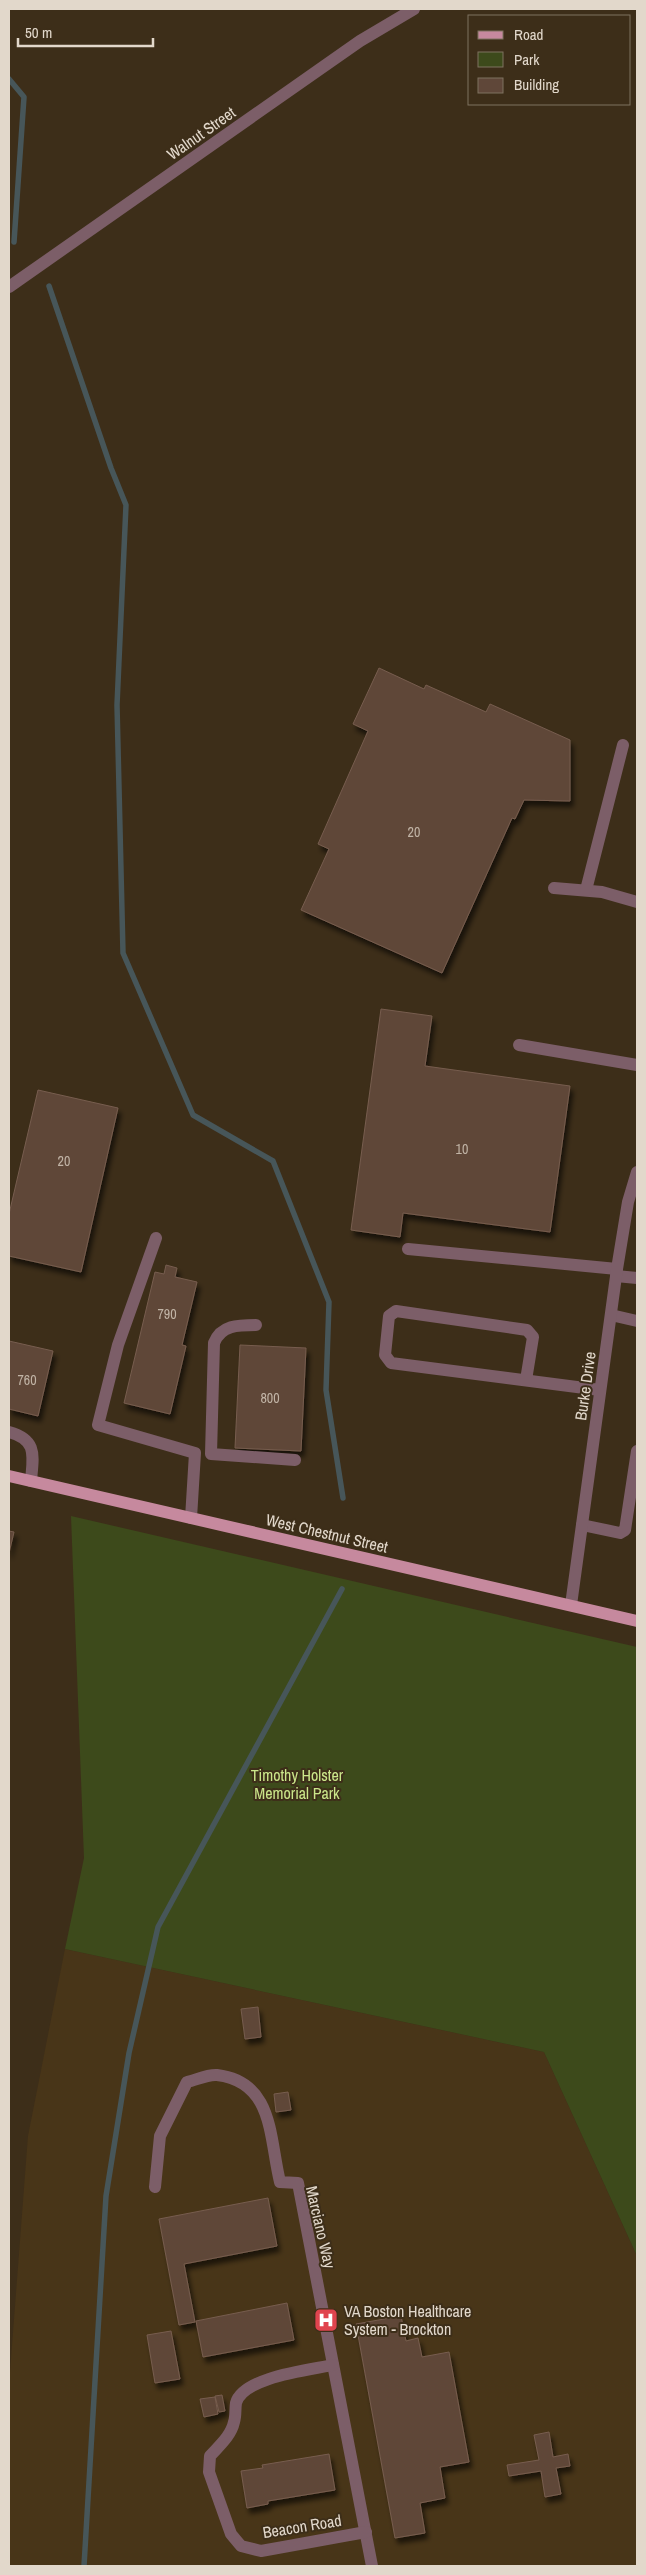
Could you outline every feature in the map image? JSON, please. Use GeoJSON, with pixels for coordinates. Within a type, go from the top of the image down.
{"type":"FeatureCollection","features":[{"type":"Feature","properties":{"kind":"main road","name":"West Chestnut Street"},"geometry":{"type":"LineString","coordinates":[[9,1476],[637,1621]]}},
{"type":"Feature","properties":{"kind":"street","name":"Walnut Street"},"geometry":{"type":"LineString","coordinates":[[9,287],[360,42],[414,9]]}},
{"type":"Feature","properties":{"kind":"street"},"geometry":{"type":"LineString","coordinates":[[586,890],[623,745]]}},
{"type":"Feature","properties":{"kind":"street"},"geometry":{"type":"LineString","coordinates":[[554,888],[609,893],[637,902]]}},
{"type":"Feature","properties":{"kind":"street"},"geometry":{"type":"LineString","coordinates":[[519,1045],[637,1065]]}},
{"type":"Feature","properties":{"kind":"street","name":"Burke Drive"},"geometry":{"type":"LineString","coordinates":[[571,1606],[616,1272],[628,1202],[637,1172]]}},
{"type":"Feature","properties":{"kind":"street"},"geometry":{"type":"LineString","coordinates":[[156,1238],[118,1345],[98,1425],[195,1453],[295,1460]]}},
{"type":"Feature","properties":{"kind":"street"},"geometry":{"type":"LineString","coordinates":[[408,1249],[616,1272],[637,1278]]}},
{"type":"Feature","properties":{"kind":"street"},"geometry":{"type":"LineString","coordinates":[[526,1380],[533,1337],[527,1330],[396,1311],[389,1316],[385,1355],[391,1363],[600,1390]]}},
{"type":"Feature","properties":{"kind":"street"},"geometry":{"type":"LineString","coordinates":[[611,1315],[637,1321]]}},
{"type":"Feature","properties":{"kind":"street"},"geometry":{"type":"LineString","coordinates":[[211,1454],[214,1343],[217,1335],[226,1328],[238,1325],[256,1325]]}},
{"type":"Feature","properties":{"kind":"street"},"geometry":{"type":"LineString","coordinates":[[9,1432],[24,1436],[30,1446],[33,1455],[31,1481]]}},
{"type":"Feature","properties":{"kind":"street"},"geometry":{"type":"LineString","coordinates":[[582,1525],[620,1533],[625,1530],[637,1450]]}},
{"type":"Feature","properties":{"kind":"street"},"geometry":{"type":"LineString","coordinates":[[191,1518],[195,1453]]}},
{"type":"Feature","properties":{"kind":"street","name":"Marciano Way"},"geometry":{"type":"LineString","coordinates":[[154,2187],[160,2136],[187,2082],[216,2075],[251,2087],[264,2104],[280,2182],[298,2183],[372,2566]]}},
{"type":"Feature","properties":{"kind":"street","name":"Beacon Road"},"geometry":{"type":"LineString","coordinates":[[333,2365],[260,2380],[249,2388],[236,2401],[234,2423],[227,2438],[210,2456],[209,2472],[231,2534],[242,2546],[268,2550],[366,2532]]}},
{"type":"Feature","properties":{"kind":"shaded area","name":"VA Boston Healthcare System - Brockton"},"geometry":{"type":"Polygon","coordinates":[[[65,1949],[544,2052],[637,2256],[637,2566],[9,2566],[9,2385],[28,2136],[65,1949]]]}},
{"type":"Feature","properties":{"kind":"green space","name":"Timothy Holster Memorial Park"},"geometry":{"type":"Polygon","coordinates":[[[71,1516],[637,1647],[637,2256],[544,2052],[65,1949],[84,1858],[71,1516]]]}},
{"type":"Feature","properties":{"kind":"building"},"geometry":{"type":"Polygon","coordinates":[[[379,668],[424,689],[426,685],[486,712],[490,704],[570,740],[570,801],[524,800],[515,819],[512,818],[442,973],[301,910],[329,849],[318,844],[368,731],[353,724],[379,668]]]}},
{"type":"Feature","properties":{"kind":"building"},"geometry":{"type":"Polygon","coordinates":[[[381,1009],[432,1016],[425,1066],[570,1086],[550,1232],[403,1213],[400,1237],[351,1230],[381,1009]]]}},
{"type":"Feature","properties":{"kind":"building"},"geometry":{"type":"Polygon","coordinates":[[[38,1090],[118,1108],[81,1272],[9,1256],[9,1214],[38,1090]]]}},
{"type":"Feature","properties":{"kind":"building"},"geometry":{"type":"Polygon","coordinates":[[[166,1265],[177,1268],[175,1277],[197,1282],[182,1345],[186,1346],[170,1414],[124,1403],[155,1272],[164,1274],[166,1265]]]}},
{"type":"Feature","properties":{"kind":"building"},"geometry":{"type":"Polygon","coordinates":[[[9,1341],[53,1351],[38,1416],[9,1409],[9,1341]]]}},
{"type":"Feature","properties":{"kind":"building"},"geometry":{"type":"Polygon","coordinates":[[[240,1345],[306,1348],[301,1451],[235,1448],[240,1345]]]}},
{"type":"Feature","properties":{"kind":"building"},"geometry":{"type":"Polygon","coordinates":[[[9,1531],[14,1532],[9,1553],[9,1531]]]}},
{"type":"Feature","properties":{"kind":"building"},"geometry":{"type":"Polygon","coordinates":[[[258,2007],[261,2037],[245,2039],[241,2009],[258,2007]]]}},
{"type":"Feature","properties":{"kind":"building"},"geometry":{"type":"Polygon","coordinates":[[[288,2092],[291,2110],[276,2112],[274,2094],[288,2092]]]}},
{"type":"Feature","properties":{"kind":"building"},"geometry":{"type":"Polygon","coordinates":[[[268,2198],[277,2246],[184,2264],[195,2322],[179,2325],[159,2219],[268,2198]]]}},
{"type":"Feature","properties":{"kind":"building"},"geometry":{"type":"Polygon","coordinates":[[[287,2303],[294,2340],[203,2357],[196,2321],[287,2303]]]}},
{"type":"Feature","properties":{"kind":"building"},"geometry":{"type":"Polygon","coordinates":[[[401,2316],[406,2341],[418,2338],[422,2357],[449,2352],[469,2462],[440,2467],[445,2498],[420,2503],[425,2533],[395,2538],[356,2324],[401,2316]]]}},
{"type":"Feature","properties":{"kind":"building"},"geometry":{"type":"Polygon","coordinates":[[[171,2331],[180,2379],[155,2383],[147,2335],[171,2331]]]}},
{"type":"Feature","properties":{"kind":"building"},"geometry":{"type":"Polygon","coordinates":[[[222,2395],[225,2411],[219,2412],[215,2396],[222,2395]]]}},
{"type":"Feature","properties":{"kind":"building"},"geometry":{"type":"Polygon","coordinates":[[[215,2397],[218,2414],[204,2417],[200,2399],[215,2397]]]}},
{"type":"Feature","properties":{"kind":"building"},"geometry":{"type":"Polygon","coordinates":[[[549,2432],[553,2457],[568,2454],[570,2466],[556,2468],[561,2494],[545,2497],[541,2471],[509,2476],[507,2465],[539,2460],[534,2435],[549,2432]]]}},
{"type":"Feature","properties":{"kind":"building"},"geometry":{"type":"Polygon","coordinates":[[[329,2454],[335,2490],[268,2501],[268,2504],[247,2508],[241,2471],[263,2468],[262,2465],[329,2454]]]}},
{"type":"Feature","properties":{"kind":"waterway"},"geometry":{"type":"LineString","coordinates":[[9,79],[24,97],[14,242]]}},
{"type":"Feature","properties":{"kind":"waterway"},"geometry":{"type":"LineString","coordinates":[[49,286],[111,468],[126,505],[117,705],[123,953],[193,1115],[273,1161],[329,1302],[326,1390],[343,1498]]}},
{"type":"Feature","properties":{"kind":"waterway"},"geometry":{"type":"LineString","coordinates":[[84,2566],[106,2196],[129,2053],[158,1927],[342,1589]]}},
{"type":"Feature","properties":{"kind":"place","name":"VA Boston Healthcare System - Brockton"},"geometry":{"type":"Point","coordinates":[326,2320]}}]}
